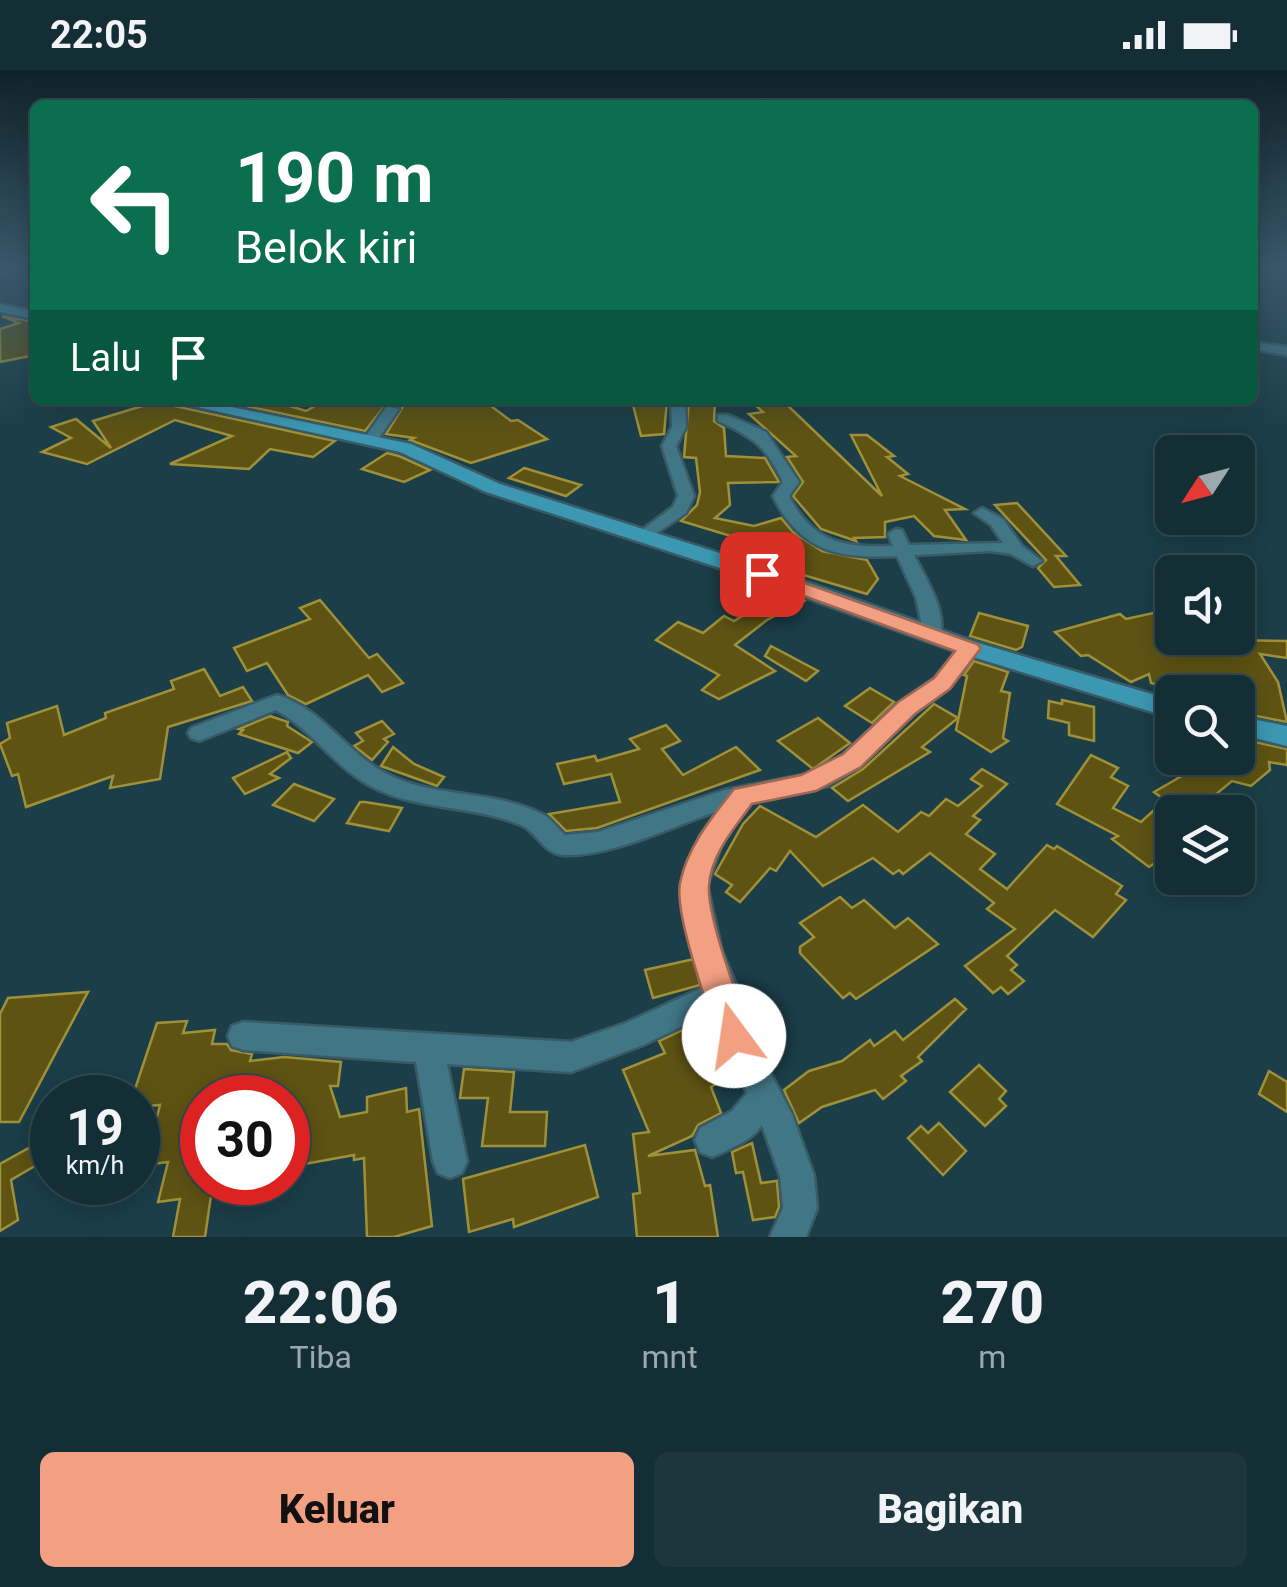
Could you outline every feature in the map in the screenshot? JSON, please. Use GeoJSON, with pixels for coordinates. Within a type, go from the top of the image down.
{"type":"FeatureCollection","features":[{"type":"Feature","properties":{"kind":"main road"},"geometry":{"type":"LineString","coordinates":[[199,405],[404,448],[493,488],[645,536],[932,636],[1155,704]]}},
{"type":"Feature","properties":{"kind":"main road"},"geometry":{"type":"LineString","coordinates":[[1255,729],[1287,736]]}},
{"type":"Feature","properties":{"kind":"street"},"geometry":{"type":"LineString","coordinates":[[1258,346],[1287,351]]}},
{"type":"Feature","properties":{"kind":"street"},"geometry":{"type":"LineString","coordinates":[[645,536],[680,510],[686,496],[669,446],[678,427],[678,405]]}},
{"type":"Feature","properties":{"kind":"street"},"geometry":{"type":"LineString","coordinates":[[371,439],[392,409]]}},
{"type":"Feature","properties":{"kind":"street"},"geometry":{"type":"LineString","coordinates":[[723,418],[761,435],[770,456],[789,476],[791,482],[782,496],[794,522],[806,533],[841,547],[898,544],[1015,548],[1026,552],[1033,561]]}},
{"type":"Feature","properties":{"kind":"street"},"geometry":{"type":"LineString","coordinates":[[982,514],[997,522],[1015,548]]}},
{"type":"Feature","properties":{"kind":"street"},"geometry":{"type":"LineString","coordinates":[[898,544],[934,616],[932,636]]}},
{"type":"Feature","properties":{"kind":"street"},"geometry":{"type":"LineString","coordinates":[[199,733],[277,702],[293,709],[358,767],[380,781],[533,820],[561,844],[598,842],[744,796],[807,784],[852,760],[907,708],[942,684],[970,648]]}},
{"type":"Feature","properties":{"kind":"street"},"geometry":{"type":"LineString","coordinates":[[744,796],[712,836],[694,886],[708,952],[724,992],[734,1036],[780,1126],[797,1176],[800,1208],[788,1237]]}},
{"type":"Feature","properties":{"kind":"street"},"geometry":{"type":"LineString","coordinates":[[243,1036],[571,1056],[632,1034],[724,992]]}},
{"type":"Feature","properties":{"kind":"street"},"geometry":{"type":"LineString","coordinates":[[430,1048],[450,1160]]}},
{"type":"Feature","properties":{"kind":"street"},"geometry":{"type":"LineString","coordinates":[[712,1140],[744,1123],[764,1097]]}},
{"type":"Feature","properties":{"kind":"building"},"geometry":{"type":"Polygon","coordinates":[[[13,320],[30,321],[30,356],[0,362],[0,329],[19,323],[13,320]]]}},
{"type":"Feature","properties":{"kind":"building"},"geometry":{"type":"Polygon","coordinates":[[[146,405],[170,405],[335,441],[313,457],[270,449],[249,469],[170,464],[232,436],[175,420],[87,464],[42,452],[71,438],[51,427],[76,419],[111,448],[93,421],[146,405]]]}},
{"type":"Feature","properties":{"kind":"building"},"geometry":{"type":"Polygon","coordinates":[[[241,405],[286,405],[306,411],[317,405],[386,405],[365,431],[241,405]]]}},
{"type":"Feature","properties":{"kind":"building"},"geometry":{"type":"Polygon","coordinates":[[[395,405],[490,405],[547,439],[471,463],[410,440],[414,438],[386,434],[402,408],[395,405]]]}},
{"type":"Feature","properties":{"kind":"building"},"geometry":{"type":"Polygon","coordinates":[[[633,405],[667,405],[664,434],[641,436],[633,405]]]}},
{"type":"Feature","properties":{"kind":"building"},"geometry":{"type":"Polygon","coordinates":[[[689,405],[715,405],[714,421],[724,428],[726,456],[765,458],[779,482],[728,483],[730,505],[715,518],[754,526],[781,518],[793,532],[822,551],[867,560],[878,579],[867,594],[740,556],[754,543],[681,521],[697,505],[700,492],[696,458],[684,457],[689,405]]]}},
{"type":"Feature","properties":{"kind":"building"},"geometry":{"type":"Polygon","coordinates":[[[755,405],[787,405],[882,496],[851,435],[867,435],[894,456],[887,457],[908,474],[900,476],[965,509],[945,510],[966,540],[934,536],[914,516],[885,522],[885,537],[854,538],[856,541],[821,529],[793,496],[803,482],[787,457],[796,456],[749,414],[763,412],[755,405]]]}},
{"type":"Feature","properties":{"kind":"building"},"geometry":{"type":"Polygon","coordinates":[[[387,453],[430,470],[404,482],[362,469],[387,453]]]}},
{"type":"Feature","properties":{"kind":"building"},"geometry":{"type":"Polygon","coordinates":[[[524,468],[581,485],[566,496],[509,478],[524,468]]]}},
{"type":"Feature","properties":{"kind":"building"},"geometry":{"type":"Polygon","coordinates":[[[1017,503],[1066,556],[1056,556],[1080,585],[1054,587],[1038,568],[1046,560],[995,505],[1017,503]]]}},
{"type":"Feature","properties":{"kind":"building"},"geometry":{"type":"Polygon","coordinates":[[[720,573],[804,601],[767,620],[735,645],[775,671],[719,699],[702,690],[719,675],[656,640],[678,622],[703,633],[724,616],[734,621],[750,611],[765,592],[720,573]]]}},
{"type":"Feature","properties":{"kind":"building"},"geometry":{"type":"Polygon","coordinates":[[[320,600],[369,658],[377,654],[403,683],[382,692],[368,675],[306,704],[288,695],[267,663],[247,671],[234,648],[310,619],[300,608],[320,600]]]}},
{"type":"Feature","properties":{"kind":"building"},"geometry":{"type":"Polygon","coordinates":[[[979,613],[1028,626],[1022,647],[1016,650],[970,636],[979,613]]]}},
{"type":"Feature","properties":{"kind":"building"},"geometry":{"type":"Polygon","coordinates":[[[1155,613],[1155,655],[1255,655],[1255,640],[1287,641],[1287,658],[1260,654],[1278,682],[1287,722],[1256,716],[1255,675],[1155,675],[1155,684],[1149,674],[1131,682],[1088,655],[1081,656],[1055,632],[1120,614],[1126,619],[1155,613]]]}},
{"type":"Feature","properties":{"kind":"building"},"geometry":{"type":"Polygon","coordinates":[[[771,646],[818,671],[806,681],[765,656],[771,646]]]}},
{"type":"Feature","properties":{"kind":"building"},"geometry":{"type":"Polygon","coordinates":[[[974,661],[1008,672],[1001,691],[1010,693],[1003,738],[1008,741],[991,752],[956,730],[967,676],[964,675],[974,661]]]}},
{"type":"Feature","properties":{"kind":"building"},"geometry":{"type":"Polygon","coordinates":[[[204,669],[220,696],[243,687],[252,701],[168,727],[160,779],[110,788],[113,776],[26,807],[18,774],[12,776],[0,744],[10,738],[7,723],[57,706],[64,735],[106,718],[105,713],[174,689],[171,681],[204,669]]]}},
{"type":"Feature","properties":{"kind":"building"},"geometry":{"type":"Polygon","coordinates":[[[870,688],[894,702],[872,723],[845,706],[870,688]]]}},
{"type":"Feature","properties":{"kind":"building"},"geometry":{"type":"Polygon","coordinates":[[[1062,700],[1094,707],[1094,741],[1069,735],[1069,723],[1048,718],[1049,701],[1062,704],[1062,700]]]}},
{"type":"Feature","properties":{"kind":"building"},"geometry":{"type":"Polygon","coordinates":[[[934,704],[958,718],[922,747],[930,752],[848,801],[832,788],[863,769],[934,704]]]}},
{"type":"Feature","properties":{"kind":"building"},"geometry":{"type":"Polygon","coordinates":[[[270,716],[288,722],[287,726],[312,742],[298,753],[239,734],[243,730],[239,729],[270,716]]]}},
{"type":"Feature","properties":{"kind":"building"},"geometry":{"type":"Polygon","coordinates":[[[818,718],[850,743],[813,769],[778,741],[818,718]]]}},
{"type":"Feature","properties":{"kind":"building"},"geometry":{"type":"Polygon","coordinates":[[[382,721],[394,734],[384,739],[388,742],[372,760],[354,746],[363,741],[356,733],[382,721]]]}},
{"type":"Feature","properties":{"kind":"building"},"geometry":{"type":"Polygon","coordinates":[[[666,725],[680,741],[662,749],[683,775],[736,747],[760,770],[597,828],[566,831],[549,814],[620,802],[611,774],[564,784],[557,764],[595,756],[597,761],[639,749],[630,739],[666,725]]]}},
{"type":"Feature","properties":{"kind":"building"},"geometry":{"type":"Polygon","coordinates":[[[1255,742],[1287,749],[1287,765],[1269,762],[1270,770],[1251,786],[1232,781],[1215,795],[1154,792],[1184,775],[1255,775],[1255,742]]]}},
{"type":"Feature","properties":{"kind":"building"},"geometry":{"type":"Polygon","coordinates":[[[393,747],[414,764],[444,777],[437,786],[381,766],[393,747]]]}},
{"type":"Feature","properties":{"kind":"building"},"geometry":{"type":"Polygon","coordinates":[[[287,752],[291,758],[270,774],[279,778],[245,794],[233,778],[287,752]]]}},
{"type":"Feature","properties":{"kind":"building"},"geometry":{"type":"Polygon","coordinates":[[[1091,755],[1118,768],[1111,777],[1128,786],[1113,808],[1141,822],[1155,809],[1155,863],[1149,867],[1112,839],[1118,836],[1057,804],[1091,755]]]}},
{"type":"Feature","properties":{"kind":"building"},"geometry":{"type":"Polygon","coordinates":[[[982,769],[1007,784],[973,816],[980,820],[966,834],[995,854],[980,869],[1007,889],[1047,845],[1054,849],[1057,846],[1122,886],[1116,894],[1126,900],[1093,937],[1055,910],[1007,956],[1017,965],[1011,970],[1024,981],[1008,994],[1001,987],[993,993],[965,966],[1015,929],[987,909],[994,903],[930,853],[903,874],[899,870],[893,874],[873,858],[823,886],[790,851],[776,871],[770,868],[740,902],[726,892],[732,885],[715,874],[743,824],[760,806],[816,837],[863,805],[898,832],[921,812],[929,816],[946,799],[958,806],[982,786],[971,779],[982,769]]]}},
{"type":"Feature","properties":{"kind":"building"},"geometry":{"type":"Polygon","coordinates":[[[294,784],[334,799],[314,821],[273,805],[294,784]]]}},
{"type":"Feature","properties":{"kind":"building"},"geometry":{"type":"Polygon","coordinates":[[[360,802],[402,808],[389,831],[347,823],[360,802]]]}},
{"type":"Feature","properties":{"kind":"building"},"geometry":{"type":"Polygon","coordinates":[[[840,897],[852,908],[864,900],[895,928],[908,918],[938,944],[856,999],[850,993],[843,998],[800,953],[800,947],[814,937],[800,923],[840,897]]]}},
{"type":"Feature","properties":{"kind":"building"},"geometry":{"type":"Polygon","coordinates":[[[694,959],[700,985],[653,998],[645,970],[694,959]]]}},
{"type":"Feature","properties":{"kind":"building"},"geometry":{"type":"Polygon","coordinates":[[[88,992],[44,1075],[30,1075],[30,1101],[19,1122],[0,1122],[0,1014],[8,998],[88,992]]]}},
{"type":"Feature","properties":{"kind":"building"},"geometry":{"type":"Polygon","coordinates":[[[955,999],[966,1009],[918,1057],[922,1061],[901,1076],[906,1081],[883,1099],[875,1090],[822,1107],[799,1123],[784,1090],[809,1071],[842,1061],[870,1040],[874,1046],[895,1031],[903,1040],[955,999]]]}},
{"type":"Feature","properties":{"kind":"building"},"geometry":{"type":"Polygon","coordinates":[[[710,1017],[720,1046],[712,1049],[730,1076],[711,1087],[721,1113],[698,1125],[692,1136],[648,1156],[695,1150],[705,1186],[710,1185],[718,1237],[637,1237],[633,1194],[640,1193],[633,1134],[649,1132],[623,1070],[665,1053],[659,1041],[710,1017]]]}},
{"type":"Feature","properties":{"kind":"building"},"geometry":{"type":"Polygon","coordinates":[[[187,1021],[183,1033],[215,1030],[212,1044],[227,1044],[231,1050],[252,1054],[250,1061],[284,1057],[341,1062],[338,1086],[330,1086],[340,1117],[367,1112],[367,1097],[406,1088],[407,1112],[419,1109],[432,1226],[394,1237],[367,1237],[364,1158],[354,1160],[354,1155],[310,1163],[310,1075],[180,1075],[180,1199],[160,1202],[168,1162],[160,1163],[160,1075],[140,1075],[157,1023],[187,1021]]]}},
{"type":"Feature","properties":{"kind":"building"},"geometry":{"type":"Polygon","coordinates":[[[979,1065],[1006,1091],[999,1099],[1006,1106],[985,1126],[950,1092],[979,1065]]]}},
{"type":"Feature","properties":{"kind":"building"},"geometry":{"type":"Polygon","coordinates":[[[464,1069],[514,1072],[510,1112],[547,1112],[545,1146],[482,1146],[488,1098],[460,1098],[464,1069]]]}},
{"type":"Feature","properties":{"kind":"building"},"geometry":{"type":"Polygon","coordinates":[[[1269,1071],[1287,1082],[1287,1112],[1259,1094],[1269,1071]]]}},
{"type":"Feature","properties":{"kind":"building"},"geometry":{"type":"Polygon","coordinates":[[[939,1123],[966,1151],[943,1175],[908,1138],[921,1126],[928,1133],[939,1123]]]}},
{"type":"Feature","properties":{"kind":"building"},"geometry":{"type":"Polygon","coordinates":[[[752,1143],[761,1183],[777,1181],[779,1207],[775,1217],[753,1220],[743,1172],[736,1173],[732,1152],[752,1143]]]}},
{"type":"Feature","properties":{"kind":"building"},"geometry":{"type":"Polygon","coordinates":[[[585,1145],[598,1197],[514,1227],[513,1219],[469,1232],[463,1179],[585,1145]]]}},
{"type":"Feature","properties":{"kind":"building"},"geometry":{"type":"Polygon","coordinates":[[[30,1147],[30,1169],[11,1180],[18,1220],[0,1231],[0,1164],[30,1147]]]}},
{"type":"Feature","properties":{"kind":"building"},"geometry":{"type":"Polygon","coordinates":[[[180,1199],[180,1205],[210,1205],[205,1237],[173,1237],[180,1199]]]}},
{"type":"Feature","properties":{"kind":"route"},"geometry":{"type":"LineString","coordinates":[[734,1036],[724,992],[708,952],[694,886],[696,870],[712,836],[744,796],[820,780],[852,760],[907,708],[942,684],[970,648],[762,574]]}}]}
